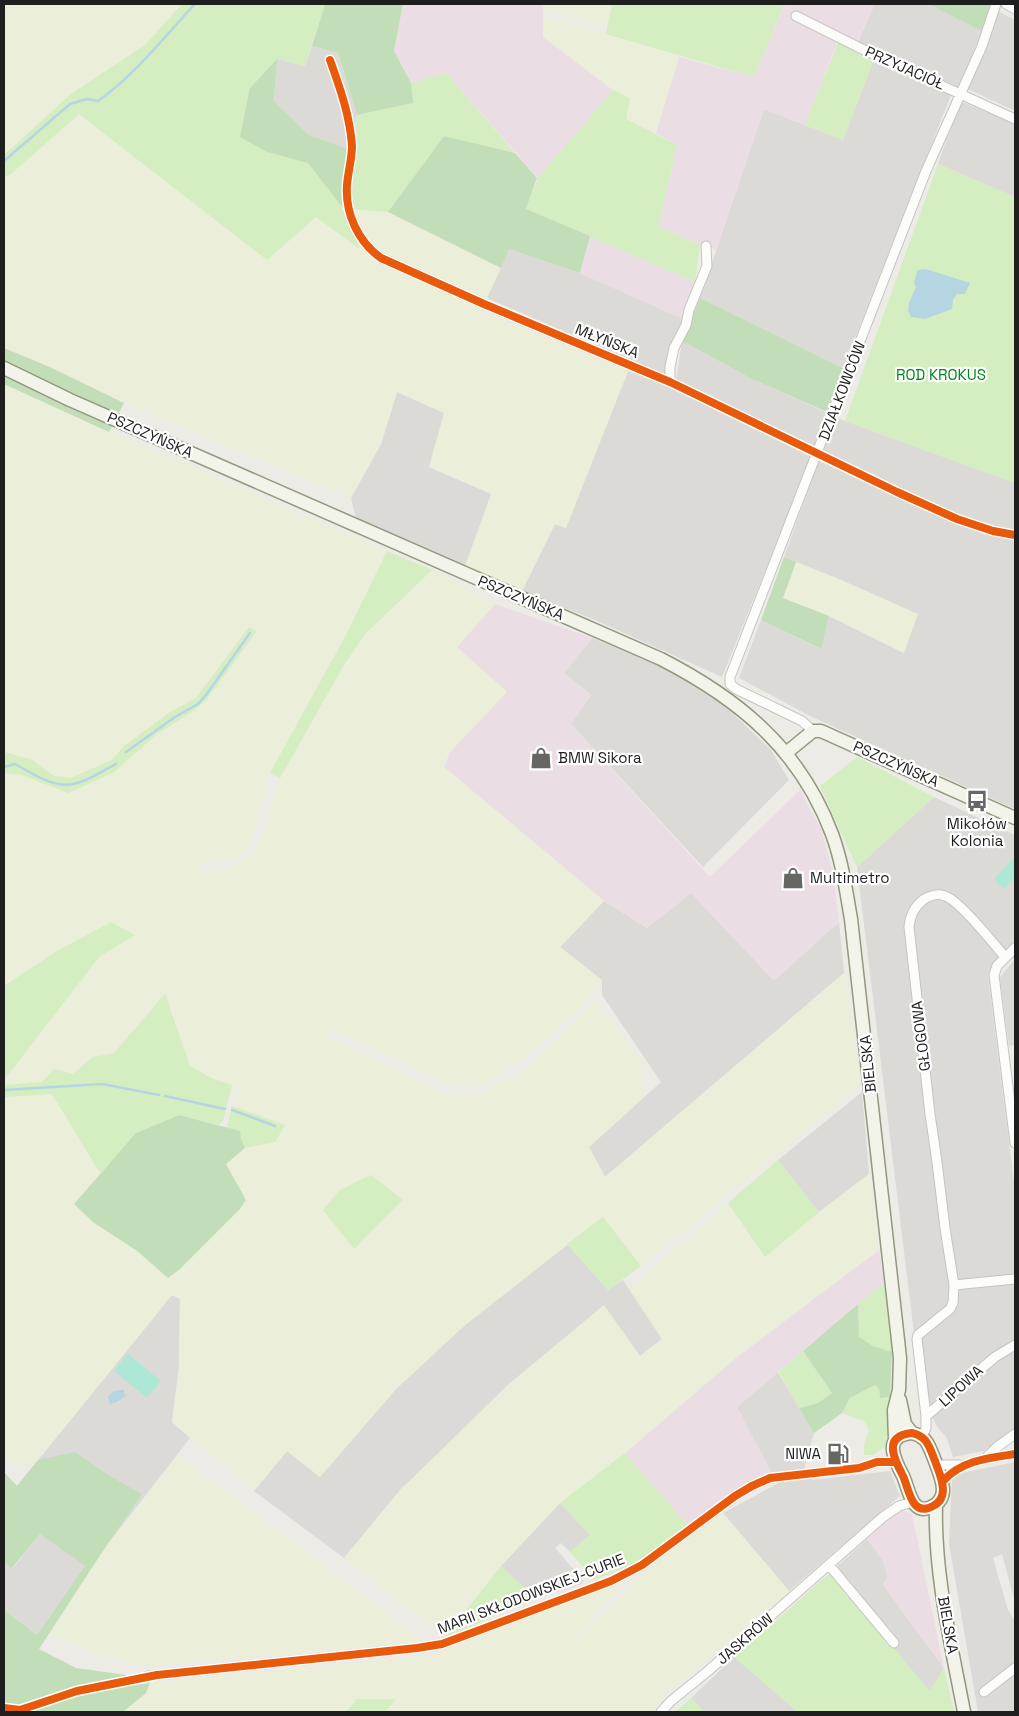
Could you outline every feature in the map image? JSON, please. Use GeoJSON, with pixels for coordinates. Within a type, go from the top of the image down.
{"type":"FeatureCollection","features":[{"type":"Feature","properties":{"kind":"main road","name":"PSZCZYŃSKA"},"geometry":{"type":"LineString","coordinates":[[4,368],[70,400],[661,659],[730,699],[759,724],[786,753]]}},
{"type":"Feature","properties":{"kind":"main road","name":"PSZCZYŃSKA"},"geometry":{"type":"LineString","coordinates":[[813,731],[826,733],[1015,818]]}},
{"type":"Feature","properties":{"kind":"main road"},"geometry":{"type":"LineString","coordinates":[[786,753],[813,731]]}},
{"type":"Feature","properties":{"kind":"main road","name":"BIELSKA"},"geometry":{"type":"LineString","coordinates":[[786,753],[814,796],[827,824],[842,868],[854,941],[892,1276],[900,1358],[899,1390],[902,1417],[905,1424],[928,1445],[943,1481],[941,1496],[936,1504],[936,1536],[940,1581],[964,1712]]}},
{"type":"Feature","properties":{"kind":"main road","name":"BIELSKA"},"geometry":{"type":"LineString","coordinates":[[899,1390],[894,1410],[894,1451],[914,1501],[936,1536]]}},
{"type":"Feature","properties":{"kind":"main road"},"geometry":{"type":"LineString","coordinates":[[894,1451],[900,1435],[917,1435]]}},
{"type":"Feature","properties":{"kind":"main road"},"geometry":{"type":"LineString","coordinates":[[914,1501],[928,1508],[936,1504]]}},
{"type":"Feature","properties":{"kind":"street","name":"DZIAŁKOWCÓW"},"geometry":{"type":"LineString","coordinates":[[813,731],[802,721],[736,690],[730,684],[730,680],[749,625],[818,453],[926,171],[982,46],[996,4]]}},
{"type":"Feature","properties":{"kind":"street"},"geometry":{"type":"LineString","coordinates":[[1006,4],[1015,9]]}},
{"type":"Feature","properties":{"kind":"street","name":"PRZYJACIÓŁ"},"geometry":{"type":"LineString","coordinates":[[796,16],[866,51],[1015,119]]}},
{"type":"Feature","properties":{"kind":"street","name":"MŁYŃSKA"},"geometry":{"type":"LineString","coordinates":[[330,60],[345,105],[350,130],[352,154],[347,186],[348,207],[361,239],[370,250],[381,258],[484,304],[670,382],[957,519],[993,531],[1015,535]]}},
{"type":"Feature","properties":{"kind":"street"},"geometry":{"type":"LineString","coordinates":[[670,382],[670,367],[674,348],[686,325],[689,310],[707,266],[706,246]]}},
{"type":"Feature","properties":{"kind":"street","name":"GŁOGOWA"},"geometry":{"type":"LineString","coordinates":[[926,1416],[917,1339],[918,1335],[950,1309],[953,1304],[954,1285],[929,1105],[909,927],[911,916],[920,903],[928,897],[935,895],[945,896],[957,903],[1006,957]]}},
{"type":"Feature","properties":{"kind":"street"},"geometry":{"type":"LineString","coordinates":[[1015,948],[995,970],[994,975],[1015,1143]]}},
{"type":"Feature","properties":{"kind":"street"},"geometry":{"type":"LineString","coordinates":[[1005,1056],[1015,1054]]}},
{"type":"Feature","properties":{"kind":"street"},"geometry":{"type":"LineString","coordinates":[[954,1285],[1015,1279]]}},
{"type":"Feature","properties":{"kind":"street","name":"LIPOWA"},"geometry":{"type":"LineString","coordinates":[[917,1435],[926,1428],[926,1416],[994,1357],[1015,1346]]}},
{"type":"Feature","properties":{"kind":"street"},"geometry":{"type":"LineString","coordinates":[[986,1458],[1015,1434]]}},
{"type":"Feature","properties":{"kind":"street","name":"MARII SKŁODOWSKIEJ-CURIE"},"geometry":{"type":"LineString","coordinates":[[148,1676],[442,1644],[628,1574],[735,1496],[770,1478],[792,1474],[859,1468],[877,1462],[894,1451]]}},
{"type":"Feature","properties":{"kind":"street"},"geometry":{"type":"LineString","coordinates":[[943,1481],[964,1465],[986,1458],[1015,1454]]}},
{"type":"Feature","properties":{"kind":"street"},"geometry":{"type":"LineString","coordinates":[[936,1466],[964,1465]]}},
{"type":"Feature","properties":{"kind":"street","name":"JASKRÓW"},"geometry":{"type":"LineString","coordinates":[[661,1712],[671,1701],[708,1671],[883,1517],[899,1506],[914,1501]]}},
{"type":"Feature","properties":{"kind":"street"},"geometry":{"type":"LineString","coordinates":[[829,1565],[894,1643]]}},
{"type":"Feature","properties":{"kind":"street"},"geometry":{"type":"LineString","coordinates":[[984,1692],[1015,1668]]}},
{"type":"Feature","properties":{"kind":"shaded area"},"geometry":{"type":"Polygon","coordinates":[[[403,4],[543,4],[544,37],[613,90],[538,178],[446,73],[411,83],[394,51],[403,4]]]}},
{"type":"Feature","properties":{"kind":"shaded area"},"geometry":{"type":"Polygon","coordinates":[[[785,4],[875,4],[856,43],[837,43],[805,125],[764,109],[716,250],[658,227],[677,145],[656,133],[679,57],[754,77],[785,4]]]}},
{"type":"Feature","properties":{"kind":"shaded area"},"geometry":{"type":"Polygon","coordinates":[[[875,4],[928,4],[982,31],[959,87],[857,43],[875,4]]]}},
{"type":"Feature","properties":{"kind":"shaded area"},"geometry":{"type":"Polygon","coordinates":[[[998,11],[1015,20],[1015,111],[968,89],[998,11]]]}},
{"type":"Feature","properties":{"kind":"shaded area"},"geometry":{"type":"Polygon","coordinates":[[[312,46],[338,53],[357,115],[348,149],[308,136],[274,101],[277,59],[305,66],[312,46]]]}},
{"type":"Feature","properties":{"kind":"shaded area"},"geometry":{"type":"Polygon","coordinates":[[[873,62],[951,95],[843,368],[700,298],[764,109],[843,140],[873,62]]]}},
{"type":"Feature","properties":{"kind":"shaded area"},"geometry":{"type":"Polygon","coordinates":[[[960,101],[1015,124],[1015,197],[938,164],[960,101]]]}},
{"type":"Feature","properties":{"kind":"shaded area"},"geometry":{"type":"Polygon","coordinates":[[[590,236],[695,282],[683,319],[580,273],[590,236]]]}},
{"type":"Feature","properties":{"kind":"shaded area"},"geometry":{"type":"Polygon","coordinates":[[[509,249],[580,273],[683,319],[666,375],[487,298],[509,249]]]}},
{"type":"Feature","properties":{"kind":"shaded area"},"geometry":{"type":"Polygon","coordinates":[[[682,341],[752,379],[845,421],[1015,483],[1015,531],[994,528],[958,515],[824,455],[676,381],[682,341]]]}},
{"type":"Feature","properties":{"kind":"shaded area"},"geometry":{"type":"Polygon","coordinates":[[[628,371],[679,392],[811,457],[722,677],[595,620],[522,591],[555,524],[566,528],[628,371]]]}},
{"type":"Feature","properties":{"kind":"shaded area"},"geometry":{"type":"Polygon","coordinates":[[[397,392],[445,413],[429,467],[492,494],[464,569],[357,522],[351,498],[381,444],[397,392]]]}},
{"type":"Feature","properties":{"kind":"shaded area"},"geometry":{"type":"Polygon","coordinates":[[[819,461],[955,523],[989,535],[1015,540],[1015,809],[810,716],[739,678],[761,620],[820,649],[829,616],[904,653],[846,582],[784,557],[819,461]]]}},
{"type":"Feature","properties":{"kind":"shaded area"},"geometry":{"type":"Polygon","coordinates":[[[495,604],[592,638],[564,673],[592,695],[571,724],[710,877],[800,790],[821,829],[833,873],[839,922],[774,981],[691,893],[647,928],[604,901],[444,767],[450,752],[507,692],[456,647],[495,604]]]}},
{"type":"Feature","properties":{"kind":"shaded area"},"geometry":{"type":"Polygon","coordinates":[[[592,638],[667,669],[723,704],[771,750],[789,780],[703,867],[571,724],[564,673],[592,638]]]}},
{"type":"Feature","properties":{"kind":"shaded area"},"geometry":{"type":"Polygon","coordinates":[[[934,797],[1015,835],[1015,941],[988,975],[1015,1190],[1015,1342],[924,1415],[857,867],[934,797]]]}},
{"type":"Feature","properties":{"kind":"shaded area"},"geometry":{"type":"Polygon","coordinates":[[[691,893],[774,980],[839,922],[844,973],[605,1177],[589,1147],[661,1082],[602,995],[602,980],[560,947],[604,901],[647,928],[691,893]]]}},
{"type":"Feature","properties":{"kind":"shaded area"},"geometry":{"type":"Polygon","coordinates":[[[1015,959],[1015,1045],[1009,1046],[1000,977],[1015,959]]]}},
{"type":"Feature","properties":{"kind":"shaded area"},"geometry":{"type":"Polygon","coordinates":[[[921,1065],[925,1099],[919,1100],[914,1066],[921,1065]]]}},
{"type":"Feature","properties":{"kind":"shaded area"},"geometry":{"type":"Polygon","coordinates":[[[862,1092],[869,1174],[819,1212],[778,1160],[862,1092]]]}},
{"type":"Feature","properties":{"kind":"shaded area"},"geometry":{"type":"Polygon","coordinates":[[[567,1244],[608,1290],[623,1280],[662,1339],[640,1356],[604,1306],[401,1489],[344,1558],[254,1491],[287,1451],[320,1477],[396,1389],[464,1326],[567,1244]]]}},
{"type":"Feature","properties":{"kind":"shaded area"},"geometry":{"type":"Polygon","coordinates":[[[879,1250],[884,1282],[737,1407],[772,1474],[734,1491],[688,1526],[625,1453],[737,1357],[879,1250]]]}},
{"type":"Feature","properties":{"kind":"shaded area"},"geometry":{"type":"Polygon","coordinates":[[[172,1295],[180,1299],[179,1368],[172,1422],[190,1438],[104,1549],[17,1486],[172,1295]]]}},
{"type":"Feature","properties":{"kind":"shaded area"},"geometry":{"type":"Polygon","coordinates":[[[1015,1349],[1015,1428],[984,1451],[953,1457],[947,1438],[938,1428],[932,1417],[985,1370],[1015,1349]]]}},
{"type":"Feature","properties":{"kind":"shaded area"},"geometry":{"type":"Polygon","coordinates":[[[778,1372],[814,1433],[804,1469],[813,1480],[890,1471],[900,1496],[789,1591],[723,1513],[777,1484],[737,1407],[778,1372]]]}},
{"type":"Feature","properties":{"kind":"shaded area"},"geometry":{"type":"Polygon","coordinates":[[[1015,1462],[1015,1603],[1002,1554],[993,1558],[1008,1610],[1015,1621],[1015,1712],[978,1712],[949,1544],[952,1475],[1015,1462]]]}},
{"type":"Feature","properties":{"kind":"shaded area"},"geometry":{"type":"Polygon","coordinates":[[[560,1503],[590,1535],[570,1552],[561,1543],[555,1548],[583,1580],[582,1584],[536,1599],[501,1566],[560,1503]]]}},
{"type":"Feature","properties":{"kind":"shaded area"},"geometry":{"type":"Polygon","coordinates":[[[899,1509],[912,1514],[944,1668],[883,1585],[888,1576],[882,1559],[867,1539],[899,1509]]]}},
{"type":"Feature","properties":{"kind":"shaded area"},"geometry":{"type":"Polygon","coordinates":[[[40,1534],[86,1566],[37,1635],[4,1610],[4,1562],[13,1568],[40,1534]]]}},
{"type":"Feature","properties":{"kind":"shaded area"},"geometry":{"type":"Polygon","coordinates":[[[867,1539],[882,1559],[888,1576],[883,1585],[944,1668],[930,1692],[830,1573],[867,1539]]]}},
{"type":"Feature","properties":{"kind":"shaded area"},"geometry":{"type":"Polygon","coordinates":[[[734,1657],[798,1712],[704,1712],[691,1698],[734,1657]]]}},
{"type":"Feature","properties":{"kind":"green space"},"geometry":{"type":"Polygon","coordinates":[[[4,4],[182,4],[145,45],[71,94],[4,155],[4,4]]]}},
{"type":"Feature","properties":{"kind":"green space"},"geometry":{"type":"Polygon","coordinates":[[[182,4],[325,4],[305,66],[277,59],[250,88],[267,152],[308,163],[342,207],[348,149],[357,115],[413,103],[411,83],[446,73],[515,153],[444,136],[388,212],[342,208],[360,249],[316,217],[267,260],[79,114],[11,174],[4,177],[4,155],[71,94],[145,45],[182,4]]]}},
{"type":"Feature","properties":{"kind":"green space"},"geometry":{"type":"Polygon","coordinates":[[[325,4],[403,4],[394,51],[411,83],[413,103],[357,115],[338,53],[312,46],[325,4]]]}},
{"type":"Feature","properties":{"kind":"green space"},"geometry":{"type":"Polygon","coordinates":[[[543,4],[612,4],[607,26],[543,9],[543,4]]]}},
{"type":"Feature","properties":{"kind":"green space"},"geometry":{"type":"Polygon","coordinates":[[[612,4],[784,5],[754,77],[606,34],[612,4]]]}},
{"type":"Feature","properties":{"kind":"green space"},"geometry":{"type":"Polygon","coordinates":[[[928,4],[991,4],[982,31],[928,4]]]}},
{"type":"Feature","properties":{"kind":"green space"},"geometry":{"type":"Polygon","coordinates":[[[543,17],[646,45],[679,57],[656,133],[626,119],[630,98],[613,90],[543,37],[543,17]]]}},
{"type":"Feature","properties":{"kind":"green space"},"geometry":{"type":"Polygon","coordinates":[[[838,43],[873,62],[843,140],[805,125],[838,43]]]}},
{"type":"Feature","properties":{"kind":"green space"},"geometry":{"type":"Polygon","coordinates":[[[277,59],[274,101],[308,135],[348,149],[342,207],[308,163],[267,152],[240,137],[250,88],[277,59]]]}},
{"type":"Feature","properties":{"kind":"green space"},"geometry":{"type":"Polygon","coordinates":[[[613,90],[630,98],[626,119],[677,145],[658,227],[700,244],[695,282],[526,209],[538,178],[613,90]]]}},
{"type":"Feature","properties":{"kind":"green space"},"geometry":{"type":"Polygon","coordinates":[[[79,114],[267,260],[316,217],[359,248],[342,207],[388,212],[501,268],[481,311],[628,371],[566,528],[555,524],[522,591],[464,569],[491,494],[429,467],[444,413],[397,392],[381,444],[351,498],[124,403],[52,368],[4,348],[4,177],[11,174],[79,114]]]}},
{"type":"Feature","properties":{"kind":"green space"},"geometry":{"type":"Polygon","coordinates":[[[444,136],[515,153],[537,178],[526,209],[590,236],[580,273],[509,249],[501,268],[388,212],[444,136]]]}},
{"type":"Feature","properties":{"kind":"green space","name":"ROD KROKUS"},"geometry":{"type":"Polygon","coordinates":[[[938,164],[1015,197],[1015,483],[845,421],[938,164]]]}},
{"type":"Feature","properties":{"kind":"green space"},"geometry":{"type":"Polygon","coordinates":[[[700,298],[843,368],[827,412],[752,379],[682,341],[700,298]]]}},
{"type":"Feature","properties":{"kind":"green space"},"geometry":{"type":"Polygon","coordinates":[[[4,348],[52,368],[124,403],[109,432],[4,384],[4,348]]]}},
{"type":"Feature","properties":{"kind":"green space"},"geometry":{"type":"Polygon","coordinates":[[[4,384],[387,551],[346,635],[270,773],[248,847],[237,857],[197,865],[201,874],[231,866],[253,855],[265,830],[280,778],[344,665],[365,634],[432,570],[495,604],[457,647],[507,692],[450,752],[444,767],[604,901],[560,947],[602,980],[581,1006],[531,1054],[489,1081],[470,1087],[452,1086],[331,1028],[326,1036],[445,1094],[474,1097],[529,1067],[596,1000],[640,1060],[643,1098],[589,1147],[605,1177],[844,973],[860,1085],[641,1266],[603,1217],[464,1326],[396,1389],[320,1477],[287,1451],[254,1491],[172,1422],[179,1368],[180,1299],[172,1295],[34,1465],[15,1464],[4,1458],[4,1097],[52,1094],[100,1173],[74,1204],[94,1223],[136,1250],[168,1278],[180,1269],[240,1209],[246,1200],[225,1164],[245,1148],[275,1142],[285,1125],[235,1107],[238,1088],[213,1079],[190,1066],[165,994],[114,1053],[93,1057],[73,1074],[54,1069],[42,1082],[4,1085],[4,1080],[99,957],[135,935],[57,951],[4,986],[4,773],[22,775],[68,793],[114,772],[157,734],[192,712],[207,699],[257,632],[249,627],[196,698],[172,711],[125,745],[112,760],[71,778],[54,776],[32,760],[4,752],[4,384]]]}},
{"type":"Feature","properties":{"kind":"green space"},"geometry":{"type":"Polygon","coordinates":[[[387,551],[432,570],[365,634],[344,665],[280,778],[270,773],[346,635],[387,551]]]}},
{"type":"Feature","properties":{"kind":"green space"},"geometry":{"type":"Polygon","coordinates":[[[784,557],[796,562],[783,598],[829,616],[821,649],[761,620],[784,557]]]}},
{"type":"Feature","properties":{"kind":"green space"},"geometry":{"type":"Polygon","coordinates":[[[796,562],[918,614],[904,653],[829,616],[783,598],[796,562]]]}},
{"type":"Feature","properties":{"kind":"green space"},"geometry":{"type":"Polygon","coordinates":[[[249,627],[257,631],[207,699],[192,712],[157,734],[114,772],[68,793],[22,775],[4,773],[4,752],[32,760],[54,776],[71,778],[112,760],[125,745],[172,711],[196,698],[249,627]]]}},
{"type":"Feature","properties":{"kind":"green space"},"geometry":{"type":"Polygon","coordinates":[[[857,757],[934,797],[857,867],[820,786],[857,757]]]}},
{"type":"Feature","properties":{"kind":"green space"},"geometry":{"type":"Polygon","coordinates":[[[1014,858],[1015,877],[1004,889],[994,879],[1014,858]]]}},
{"type":"Feature","properties":{"kind":"green space"},"geometry":{"type":"Polygon","coordinates":[[[111,922],[135,935],[99,957],[4,1080],[4,986],[57,951],[111,922]]]}},
{"type":"Feature","properties":{"kind":"green space"},"geometry":{"type":"Polygon","coordinates":[[[165,994],[190,1066],[213,1079],[232,1085],[223,1121],[219,1125],[179,1115],[136,1133],[100,1173],[52,1094],[4,1097],[4,1085],[42,1082],[54,1069],[73,1074],[93,1057],[114,1053],[165,994]]]}},
{"type":"Feature","properties":{"kind":"green space"},"geometry":{"type":"Polygon","coordinates":[[[232,1106],[285,1125],[275,1142],[245,1148],[241,1139],[227,1127],[232,1106]]]}},
{"type":"Feature","properties":{"kind":"green space"},"geometry":{"type":"Polygon","coordinates":[[[179,1115],[240,1131],[245,1148],[226,1164],[246,1200],[240,1209],[180,1269],[168,1278],[136,1250],[94,1223],[74,1204],[136,1133],[179,1115]]]}},
{"type":"Feature","properties":{"kind":"green space"},"geometry":{"type":"Polygon","coordinates":[[[778,1160],[819,1212],[765,1257],[728,1203],[778,1160]]]}},
{"type":"Feature","properties":{"kind":"green space"},"geometry":{"type":"Polygon","coordinates":[[[869,1174],[879,1250],[737,1357],[625,1453],[560,1503],[501,1566],[445,1637],[344,1558],[401,1489],[510,1383],[604,1305],[640,1356],[662,1339],[629,1289],[728,1203],[765,1256],[869,1174]]]}},
{"type":"Feature","properties":{"kind":"green space"},"geometry":{"type":"Polygon","coordinates":[[[371,1175],[403,1200],[354,1249],[323,1210],[340,1190],[371,1175]]]}},
{"type":"Feature","properties":{"kind":"green space"},"geometry":{"type":"Polygon","coordinates":[[[603,1217],[641,1266],[608,1290],[567,1244],[603,1217]]]}},
{"type":"Feature","properties":{"kind":"green space"},"geometry":{"type":"Polygon","coordinates":[[[884,1282],[892,1352],[873,1346],[859,1337],[858,1304],[884,1282]]]}},
{"type":"Feature","properties":{"kind":"green space"},"geometry":{"type":"Polygon","coordinates":[[[858,1304],[859,1337],[873,1346],[892,1352],[890,1397],[880,1398],[879,1389],[875,1385],[850,1398],[842,1413],[814,1433],[799,1408],[818,1403],[832,1393],[803,1351],[858,1304]]]}},
{"type":"Feature","properties":{"kind":"green space"},"geometry":{"type":"Polygon","coordinates":[[[803,1351],[832,1393],[818,1403],[799,1408],[779,1372],[803,1351]]]}},
{"type":"Feature","properties":{"kind":"green space"},"geometry":{"type":"Polygon","coordinates":[[[128,1354],[161,1381],[147,1398],[114,1371],[128,1354]]]}},
{"type":"Feature","properties":{"kind":"green space"},"geometry":{"type":"Polygon","coordinates":[[[876,1385],[879,1389],[880,1398],[890,1397],[886,1446],[873,1455],[864,1455],[864,1446],[869,1430],[864,1421],[842,1413],[850,1398],[876,1385]]]}},
{"type":"Feature","properties":{"kind":"green space"},"geometry":{"type":"Polygon","coordinates":[[[75,1452],[108,1475],[142,1494],[39,1649],[76,1668],[134,1676],[83,1686],[20,1706],[4,1704],[4,1610],[37,1635],[85,1566],[40,1534],[12,1568],[4,1562],[4,1472],[17,1486],[38,1460],[75,1452]]]}},
{"type":"Feature","properties":{"kind":"green space"},"geometry":{"type":"Polygon","coordinates":[[[625,1453],[688,1526],[636,1563],[594,1580],[570,1552],[590,1535],[560,1503],[625,1453]]]}},
{"type":"Feature","properties":{"kind":"green space"},"geometry":{"type":"Polygon","coordinates":[[[178,1455],[425,1642],[145,1666],[96,1653],[50,1634],[103,1550],[178,1455]]]}},
{"type":"Feature","properties":{"kind":"green space"},"geometry":{"type":"Polygon","coordinates":[[[723,1513],[789,1591],[668,1692],[650,1712],[385,1712],[395,1699],[357,1699],[346,1712],[123,1712],[146,1693],[150,1683],[434,1655],[628,1577],[556,1661],[650,1567],[723,1513]]]}},
{"type":"Feature","properties":{"kind":"green space"},"geometry":{"type":"Polygon","coordinates":[[[501,1566],[536,1599],[445,1637],[501,1566]]]}},
{"type":"Feature","properties":{"kind":"green space"},"geometry":{"type":"Polygon","coordinates":[[[830,1573],[930,1691],[944,1668],[954,1712],[798,1712],[734,1657],[830,1573]]]}},
{"type":"Feature","properties":{"kind":"green space"},"geometry":{"type":"Polygon","coordinates":[[[150,1683],[146,1693],[123,1712],[23,1712],[101,1691],[150,1683]]]}},
{"type":"Feature","properties":{"kind":"green space"},"geometry":{"type":"Polygon","coordinates":[[[691,1698],[704,1712],[675,1712],[691,1698]]]}},
{"type":"Feature","properties":{"kind":"green space"},"geometry":{"type":"Polygon","coordinates":[[[357,1699],[396,1699],[385,1712],[346,1712],[357,1699]]]}},
{"type":"Feature","properties":{"kind":"water"},"geometry":{"type":"Polygon","coordinates":[[[922,269],[970,283],[965,294],[957,294],[953,300],[952,309],[925,319],[911,317],[908,311],[909,303],[916,287],[914,283],[917,271],[922,269]]]}},
{"type":"Feature","properties":{"kind":"water"},"geometry":{"type":"Polygon","coordinates":[[[124,1390],[124,1394],[127,1395],[117,1402],[110,1404],[109,1395],[124,1390]]]}},
{"type":"Feature","properties":{"kind":"waterway"},"geometry":{"type":"LineString","coordinates":[[4,161],[70,104],[87,99],[98,101],[112,91],[137,68],[195,4]]}},
{"type":"Feature","properties":{"kind":"waterway"},"geometry":{"type":"LineString","coordinates":[[126,752],[175,717],[198,704],[250,633]]}},
{"type":"Feature","properties":{"kind":"waterway"},"geometry":{"type":"LineString","coordinates":[[4,767],[15,764],[45,780],[69,785],[87,779],[116,764]]}},
{"type":"Feature","properties":{"kind":"waterway"},"geometry":{"type":"LineString","coordinates":[[4,1090],[102,1084],[159,1095]]}},
{"type":"Feature","properties":{"kind":"waterway"},"geometry":{"type":"LineString","coordinates":[[165,1096],[225,1109]]}},
{"type":"Feature","properties":{"kind":"waterway"},"geometry":{"type":"LineString","coordinates":[[232,1110],[275,1126]]}},
{"type":"Feature","properties":{"kind":"cycle path"},"geometry":{"type":"LineString","coordinates":[[330,60],[344,102],[351,135],[352,151],[348,180],[348,206],[360,235],[366,244],[381,258],[484,304],[670,382],[957,519],[993,531],[1015,535]]}},
{"type":"Feature","properties":{"kind":"cycle path"},"geometry":{"type":"LineString","coordinates":[[912,1433],[922,1437],[928,1445],[943,1485],[942,1497],[933,1506],[926,1509],[915,1505],[894,1456],[894,1443],[897,1439],[912,1433]]}},
{"type":"Feature","properties":{"kind":"cycle path"},"geometry":{"type":"LineString","coordinates":[[943,1481],[950,1474],[967,1464],[1015,1454]]}},
{"type":"Feature","properties":{"kind":"cycle path"},"geometry":{"type":"LineString","coordinates":[[4,1708],[20,1710],[77,1691],[157,1675],[442,1644],[611,1581],[642,1565],[735,1496],[770,1478],[859,1468],[877,1462],[895,1462]]}},
{"type":"Feature","properties":{"kind":"place","name":"BMW Sikora"},"geometry":{"type":"Point","coordinates":[541,758]}},
{"type":"Feature","properties":{"kind":"place","name":"Mikołów Kolonia"},"geometry":{"type":"Point","coordinates":[977,801]}},
{"type":"Feature","properties":{"kind":"place","name":"Multimetro"},"geometry":{"type":"Point","coordinates":[793,878]}},
{"type":"Feature","properties":{"kind":"place","name":"NIWA"},"geometry":{"type":"Point","coordinates":[838,1454]}}]}
